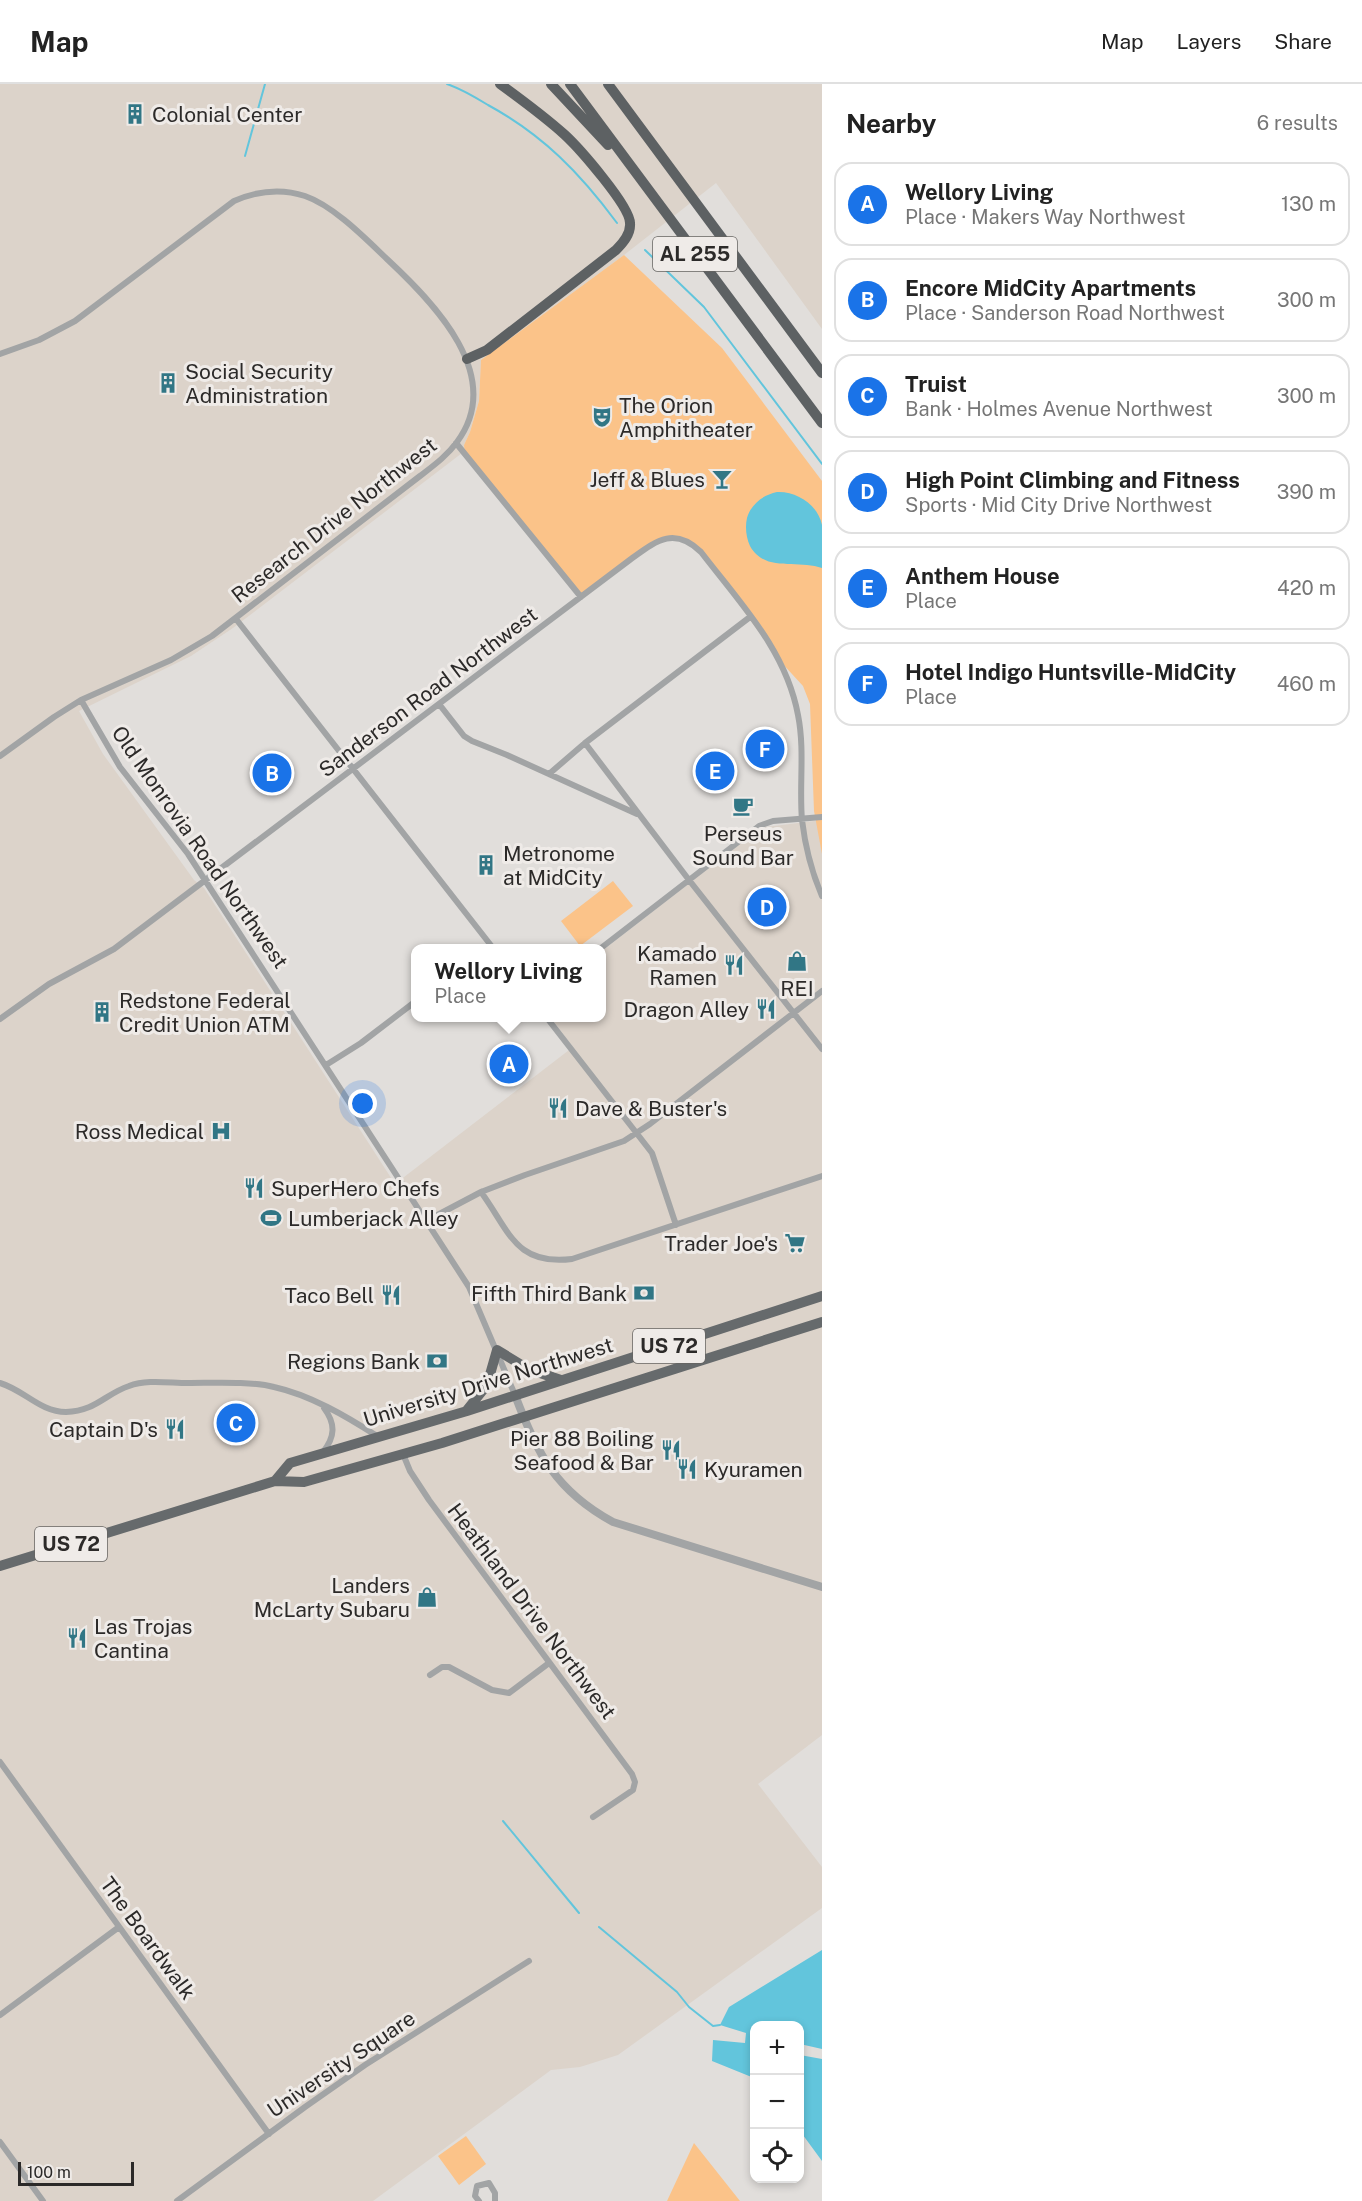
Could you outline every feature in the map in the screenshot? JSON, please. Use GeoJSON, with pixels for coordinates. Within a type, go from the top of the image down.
{"type":"FeatureCollection","features":[{"type":"Feature","properties":{"kind":"highway"},"geometry":{"type":"LineString","coordinates":[[467,359],[487,350],[616,250],[624,242],[630,227],[630,216],[617,195],[567,137],[500,84]]}},
{"type":"Feature","properties":{"kind":"highway"},"geometry":{"type":"LineString","coordinates":[[551,84],[646,187]]}},
{"type":"Feature","properties":{"kind":"highway","name":"AL 255"},"geometry":{"type":"LineString","coordinates":[[570,84],[822,423]]}},
{"type":"Feature","properties":{"kind":"highway","name":"AL 255"},"geometry":{"type":"LineString","coordinates":[[608,84],[822,373]]}},
{"type":"Feature","properties":{"kind":"highway","name":"University Drive Northwest"},"geometry":{"type":"LineString","coordinates":[[275,1481],[290,1463],[467,1411],[822,1296]]}},
{"type":"Feature","properties":{"kind":"highway","name":"University Drive Northwest"},"geometry":{"type":"LineString","coordinates":[[0,1566],[275,1481],[304,1482],[403,1454],[524,1418],[822,1322]]}},
{"type":"Feature","properties":{"kind":"highway"},"geometry":{"type":"LineString","coordinates":[[467,1411],[487,1385],[497,1350],[528,1368],[562,1380]]}},
{"type":"Feature","properties":{"kind":"street","name":"Research Drive Northwest"},"geometry":{"type":"LineString","coordinates":[[0,354],[39,340],[75,321],[228,205],[248,195],[268,191],[288,192],[312,199],[326,208],[371,244],[402,273],[436,311],[458,341],[467,359],[472,379],[471,409],[465,429],[456,443],[436,463],[201,643],[178,656],[81,700],[0,756]]}},
{"type":"Feature","properties":{"kind":"street"},"geometry":{"type":"LineString","coordinates":[[456,443],[581,597]]}},
{"type":"Feature","properties":{"kind":"street","name":"Sanderson Road Northwest"},"geometry":{"type":"LineString","coordinates":[[0,1019],[49,984],[114,949],[654,542],[667,538],[680,538],[692,543],[767,638],[781,662],[796,703],[801,737],[802,819],[809,855],[822,896]]}},
{"type":"Feature","properties":{"kind":"street"},"geometry":{"type":"LineString","coordinates":[[549,774],[585,743],[750,616]]}},
{"type":"Feature","properties":{"kind":"street"},"geometry":{"type":"LineString","coordinates":[[236,618],[489,944]]}},
{"type":"Feature","properties":{"kind":"street","name":"Old Monrovia Road Northwest"},"geometry":{"type":"LineString","coordinates":[[81,700],[120,767],[188,854],[469,1287],[540,1455],[570,1494],[614,1522],[822,1587]]}},
{"type":"Feature","properties":{"kind":"street"},"geometry":{"type":"LineString","coordinates":[[439,704],[464,736],[472,741],[640,815]]}},
{"type":"Feature","properties":{"kind":"street"},"geometry":{"type":"LineString","coordinates":[[585,743],[822,1049]]}},
{"type":"Feature","properties":{"kind":"street"},"geometry":{"type":"LineString","coordinates":[[606,944],[759,826],[773,821],[822,817]]}},
{"type":"Feature","properties":{"kind":"street"},"geometry":{"type":"LineString","coordinates":[[426,1221],[481,1192],[525,1174],[624,1141],[822,991]]}},
{"type":"Feature","properties":{"kind":"street"},"geometry":{"type":"LineString","coordinates":[[326,1065],[361,1043],[411,1005]]}},
{"type":"Feature","properties":{"kind":"street"},"geometry":{"type":"LineString","coordinates":[[551,1022],[651,1153],[676,1225]]}},
{"type":"Feature","properties":{"kind":"street"},"geometry":{"type":"LineString","coordinates":[[481,1192],[512,1239],[525,1251],[541,1259],[557,1261],[676,1225],[822,1176]]}},
{"type":"Feature","properties":{"kind":"street"},"geometry":{"type":"LineString","coordinates":[[0,1383],[47,1409],[66,1412],[93,1407],[128,1386],[147,1382],[274,1386],[322,1405],[356,1422],[378,1437]]}},
{"type":"Feature","properties":{"kind":"street"},"geometry":{"type":"LineString","coordinates":[[321,1454],[331,1440],[333,1431],[332,1420],[322,1405]]}},
{"type":"Feature","properties":{"kind":"street","name":"Heathland Drive Northwest"},"geometry":{"type":"LineString","coordinates":[[403,1454],[410,1471],[429,1500],[632,1774],[635,1782],[633,1790],[593,1817]]}},
{"type":"Feature","properties":{"kind":"street"},"geometry":{"type":"LineString","coordinates":[[430,1675],[442,1667],[449,1667],[492,1690],[509,1693],[549,1663]]}},
{"type":"Feature","properties":{"kind":"street","name":"The Boardwalk"},"geometry":{"type":"LineString","coordinates":[[0,1762],[269,2134]]}},
{"type":"Feature","properties":{"kind":"street"},"geometry":{"type":"LineString","coordinates":[[0,2015],[119,1927]]}},
{"type":"Feature","properties":{"kind":"street","name":"University Square"},"geometry":{"type":"LineString","coordinates":[[177,2201],[365,2065],[529,1961]]}},
{"type":"Feature","properties":{"kind":"street"},"geometry":{"type":"LineString","coordinates":[[0,2142],[44,2201]]}},
{"type":"Feature","properties":{"kind":"street"},"geometry":{"type":"LineString","coordinates":[[479,2201],[475,2196],[477,2186],[489,2183],[495,2193],[495,2201]]}},
{"type":"Feature","properties":{"kind":"shaded area"},"geometry":{"type":"Polygon","coordinates":[[[0,84],[822,84],[822,329],[716,183],[624,255],[481,360],[479,401],[464,445],[466,450],[233,628],[191,656],[79,711],[103,754],[194,880],[204,888],[395,1184],[573,1047],[554,1022],[606,1022],[606,948],[749,837],[766,827],[822,820],[822,1735],[758,1784],[822,1867],[822,1908],[618,2055],[580,2067],[551,2070],[373,2201],[0,2201],[0,84]]]}},
{"type":"Feature","properties":{"kind":"shaded area"},"geometry":{"type":"Polygon","coordinates":[[[624,255],[722,348],[822,481],[822,854],[814,811],[810,704],[803,686],[781,662],[701,552],[680,538],[654,542],[581,597],[465,454],[464,445],[479,401],[481,360],[624,255]]]}},
{"type":"Feature","properties":{"kind":"shaded area"},"geometry":{"type":"Polygon","coordinates":[[[613,881],[633,906],[583,944],[578,944],[561,921],[613,881]]]}},
{"type":"Feature","properties":{"kind":"shaded area"},"geometry":{"type":"Polygon","coordinates":[[[466,2136],[486,2164],[459,2185],[438,2156],[466,2136]]]}},
{"type":"Feature","properties":{"kind":"shaded area"},"geometry":{"type":"Polygon","coordinates":[[[694,2143],[740,2201],[667,2201],[694,2143]]]}},
{"type":"Feature","properties":{"kind":"water"},"geometry":{"type":"Polygon","coordinates":[[[777,492],[799,497],[816,511],[822,525],[822,568],[764,560],[750,546],[746,528],[751,508],[767,495],[777,492]]]}},
{"type":"Feature","properties":{"kind":"water"},"geometry":{"type":"Polygon","coordinates":[[[822,1950],[822,2049],[804,2045],[804,2021],[750,2021],[750,2076],[712,2061],[713,2040],[745,2043],[746,2033],[720,2025],[729,2007],[822,1950]]]}},
{"type":"Feature","properties":{"kind":"water"},"geometry":{"type":"Polygon","coordinates":[[[804,2056],[822,2059],[822,2161],[804,2136],[804,2056]]]}},
{"type":"Feature","properties":{"kind":"waterway"},"geometry":{"type":"LineString","coordinates":[[245,156],[265,84]]}},
{"type":"Feature","properties":{"kind":"waterway"},"geometry":{"type":"LineString","coordinates":[[447,84],[468,93],[508,117],[543,142],[589,188],[617,223]]}},
{"type":"Feature","properties":{"kind":"waterway"},"geometry":{"type":"LineString","coordinates":[[645,250],[704,307],[822,464]]}},
{"type":"Feature","properties":{"kind":"waterway"},"geometry":{"type":"LineString","coordinates":[[503,1821],[579,1913]]}},
{"type":"Feature","properties":{"kind":"waterway"},"geometry":{"type":"LineString","coordinates":[[599,1927],[677,1992],[689,2007],[713,2026],[720,2025]]}},
{"type":"Feature","properties":{"kind":"place","name":"Colonial Center"},"geometry":{"type":"Point","coordinates":[135,114]}},
{"type":"Feature","properties":{"kind":"place","name":"Social Security Administration"},"geometry":{"type":"Point","coordinates":[168,383]}},
{"type":"Feature","properties":{"kind":"place","name":"The Orion Amphitheater"},"geometry":{"type":"Point","coordinates":[602,417]}},
{"type":"Feature","properties":{"kind":"place","name":"Jeff & Blues"},"geometry":{"type":"Point","coordinates":[722,479]}},
{"type":"Feature","properties":{"kind":"place","name":"Hotel Indigo Huntsville-MidCity"},"geometry":{"type":"Point","coordinates":[765,749]}},
{"type":"Feature","properties":{"kind":"place","name":"Anthem House"},"geometry":{"type":"Point","coordinates":[715,771]}},
{"type":"Feature","properties":{"kind":"place","name":"Encore MidCity Apartments"},"geometry":{"type":"Point","coordinates":[272,773]}},
{"type":"Feature","properties":{"kind":"place","name":"Perseus Sound Bar"},"geometry":{"type":"Point","coordinates":[743,806]}},
{"type":"Feature","properties":{"kind":"place","name":"Metronome at MidCity"},"geometry":{"type":"Point","coordinates":[486,865]}},
{"type":"Feature","properties":{"kind":"place","name":"High Point Climbing and Fitness"},"geometry":{"type":"Point","coordinates":[767,907]}},
{"type":"Feature","properties":{"kind":"place","name":"REI"},"geometry":{"type":"Point","coordinates":[797,961]}},
{"type":"Feature","properties":{"kind":"place","name":"Kamado Ramen"},"geometry":{"type":"Point","coordinates":[734,965]}},
{"type":"Feature","properties":{"kind":"place","name":"Dragon Alley"},"geometry":{"type":"Point","coordinates":[766,1009]}},
{"type":"Feature","properties":{"kind":"place","name":"Redstone Federal Credit Union ATM"},"geometry":{"type":"Point","coordinates":[102,1012]}},
{"type":"Feature","properties":{"kind":"place","name":"Wellory Living"},"geometry":{"type":"Point","coordinates":[509,1064]}},
{"type":"Feature","properties":{"kind":"place","name":"Dave & Buster's"},"geometry":{"type":"Point","coordinates":[558,1108]}},
{"type":"Feature","properties":{"kind":"place","name":"Ross Medical"},"geometry":{"type":"Point","coordinates":[221,1131]}},
{"type":"Feature","properties":{"kind":"place","name":"SuperHero Chefs"},"geometry":{"type":"Point","coordinates":[254,1188]}},
{"type":"Feature","properties":{"kind":"place","name":"Lumberjack Alley"},"geometry":{"type":"Point","coordinates":[271,1218]}},
{"type":"Feature","properties":{"kind":"place","name":"Trader Joe's"},"geometry":{"type":"Point","coordinates":[795,1243]}},
{"type":"Feature","properties":{"kind":"place","name":"Fifth Third Bank"},"geometry":{"type":"Point","coordinates":[644,1293]}},
{"type":"Feature","properties":{"kind":"place","name":"Taco Bell"},"geometry":{"type":"Point","coordinates":[391,1295]}},
{"type":"Feature","properties":{"kind":"place","name":"Regions Bank"},"geometry":{"type":"Point","coordinates":[437,1361]}},
{"type":"Feature","properties":{"kind":"place","name":"Truist"},"geometry":{"type":"Point","coordinates":[236,1423]}},
{"type":"Feature","properties":{"kind":"place","name":"Captain D's"},"geometry":{"type":"Point","coordinates":[175,1429]}},
{"type":"Feature","properties":{"kind":"place","name":"Pier 88 Boiling Seafood & Bar"},"geometry":{"type":"Point","coordinates":[671,1450]}},
{"type":"Feature","properties":{"kind":"place","name":"Kyuramen"},"geometry":{"type":"Point","coordinates":[687,1469]}},
{"type":"Feature","properties":{"kind":"place","name":"Landers McLarty Subaru"},"geometry":{"type":"Point","coordinates":[427,1597]}},
{"type":"Feature","properties":{"kind":"place","name":"Las Trojas Cantina"},"geometry":{"type":"Point","coordinates":[77,1638]}}]}
